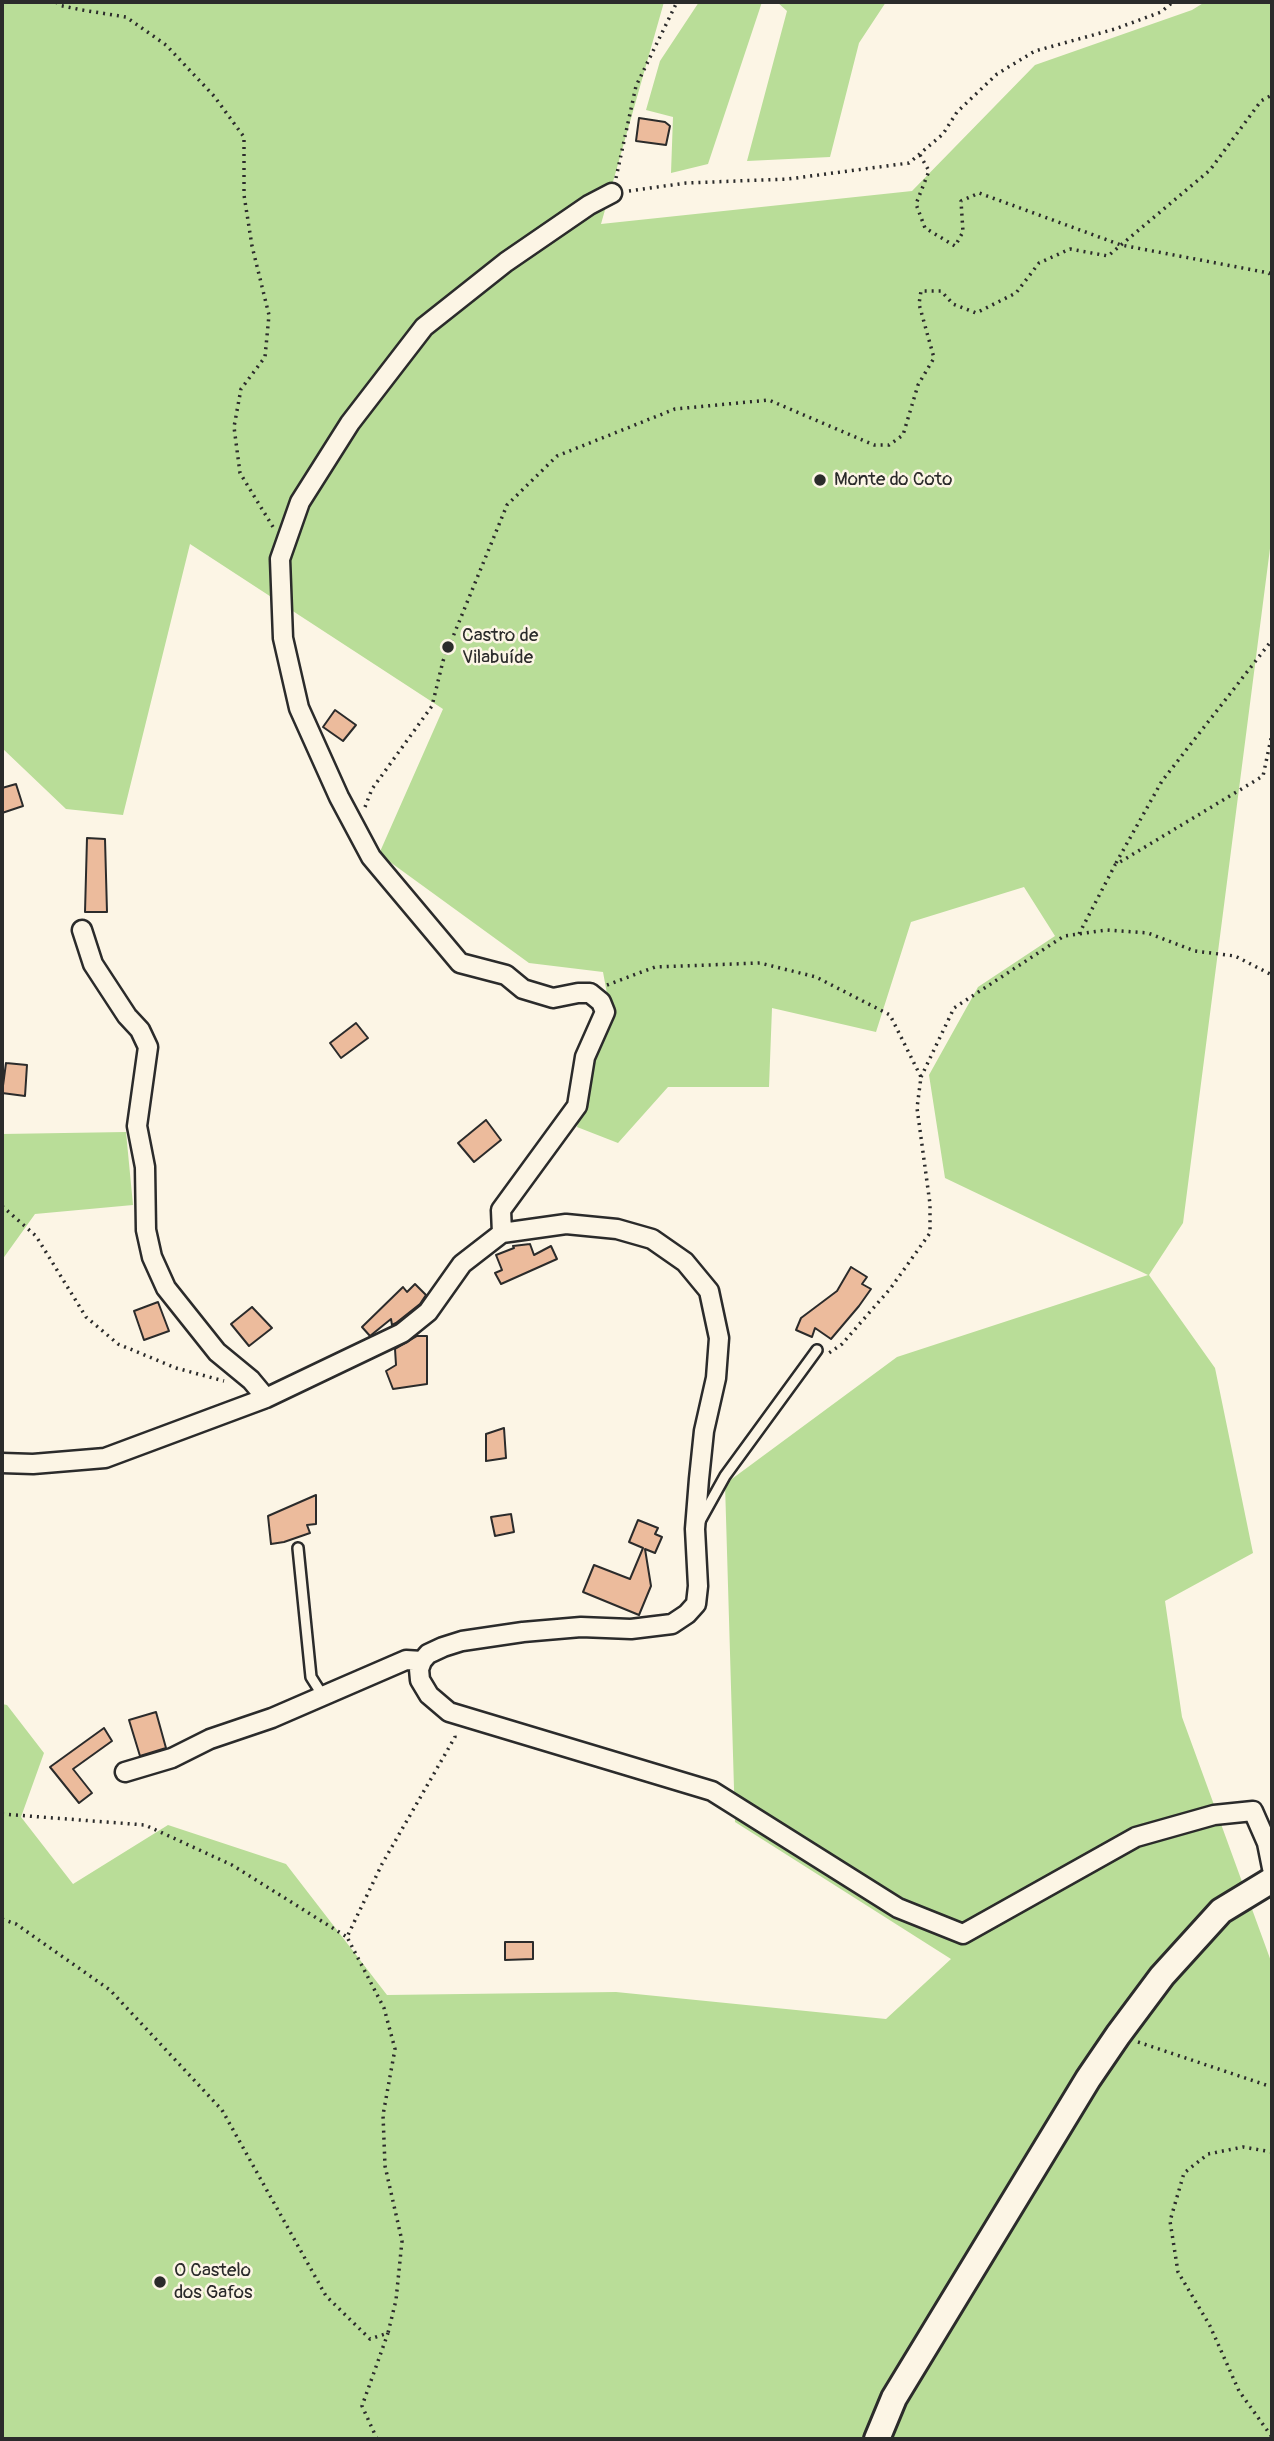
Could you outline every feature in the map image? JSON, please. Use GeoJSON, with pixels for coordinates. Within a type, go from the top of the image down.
{"type":"FeatureCollection","features":[{"type":"Feature","properties":{"kind":"main road"},"geometry":{"type":"LineString","coordinates":[[877,2439],[894,2398],[1088,2079],[1118,2035],[1162,1976],[1221,1911],[1272,1880]]}},
{"type":"Feature","properties":{"kind":"street"},"geometry":{"type":"LineString","coordinates":[[502,1234],[501,1210],[577,1106],[585,1057],[605,1012],[601,1002],[590,993],[578,992],[553,998],[523,989],[506,975],[460,962],[371,856],[355,828],[299,708],[283,638],[280,559],[300,502],[349,423],[424,327],[506,262],[589,205],[612,193]]}},
{"type":"Feature","properties":{"kind":"street"},"geometry":{"type":"LineString","coordinates":[[82,930],[93,964],[127,1016],[140,1030],[148,1046],[137,1126],[145,1167],[146,1230],[152,1256],[166,1288],[217,1352],[251,1380],[266,1398]]}},
{"type":"Feature","properties":{"kind":"street"},"geometry":{"type":"LineString","coordinates":[[2,1463],[33,1464],[105,1458],[266,1398],[402,1334],[428,1312],[462,1264],[502,1234],[566,1224],[617,1229],[652,1239],[685,1262],[709,1291],[719,1338],[716,1378],[704,1430],[695,1529],[698,1586],[696,1604],[687,1615],[672,1624],[631,1629],[581,1627],[523,1632],[463,1641],[443,1647],[422,1661],[419,1669],[429,1695],[449,1712],[712,1791],[898,1908],[963,1934],[1136,1837],[1214,1815],[1253,1811],[1267,1843],[1272,1868]]}},
{"type":"Feature","properties":{"kind":"street"},"geometry":{"type":"LineString","coordinates":[[125,1772],[172,1758],[210,1740],[324,1697],[406,1660],[422,1661]]}},
{"type":"Feature","properties":{"kind":"lane"},"geometry":{"type":"LineString","coordinates":[[695,1529],[725,1476],[817,1350]]}},
{"type":"Feature","properties":{"kind":"lane"},"geometry":{"type":"LineString","coordinates":[[298,1548],[311,1676],[324,1697]]}},
{"type":"Feature","properties":{"kind":"path"},"geometry":{"type":"LineString","coordinates":[[57,2],[58,5],[126,18],[166,45],[214,96],[244,137],[244,195],[252,246],[270,316],[265,357],[242,389],[234,427],[240,473],[285,546]]}},
{"type":"Feature","properties":{"kind":"path"},"geometry":{"type":"LineString","coordinates":[[677,2],[636,86],[612,193],[687,183],[788,179],[909,163],[943,134],[957,112],[997,74],[1035,51],[1115,29],[1161,12],[1173,2]]}},
{"type":"Feature","properties":{"kind":"path"},"geometry":{"type":"LineString","coordinates":[[355,828],[372,789],[432,706],[443,661],[507,505],[556,456],[675,409],[769,400],[874,445],[889,445],[903,435],[918,385],[934,358],[919,304],[921,291],[941,291],[953,304],[976,313],[1016,293],[1039,264],[1070,249],[1108,256],[1210,170],[1261,102],[1272,95]]}},
{"type":"Feature","properties":{"kind":"path"},"geometry":{"type":"LineString","coordinates":[[920,154],[929,171],[916,204],[925,228],[956,246],[963,232],[961,201],[979,193],[1121,245],[1269,273],[1272,277]]}},
{"type":"Feature","properties":{"kind":"path"},"geometry":{"type":"LineString","coordinates":[[1079,934],[1162,781],[1272,640]]}},
{"type":"Feature","properties":{"kind":"path"},"geometry":{"type":"LineString","coordinates":[[1115,865],[1263,776],[1272,734]]}},
{"type":"Feature","properties":{"kind":"path"},"geometry":{"type":"LineString","coordinates":[[801,1371],[842,1344],[890,1289],[930,1233],[930,1204],[917,1108],[921,1077],[954,1008],[1064,936],[1107,930],[1148,933],[1195,951],[1235,956],[1272,975]]}},
{"type":"Feature","properties":{"kind":"path"},"geometry":{"type":"LineString","coordinates":[[590,993],[655,967],[760,963],[816,977],[890,1015],[921,1077]]}},
{"type":"Feature","properties":{"kind":"path"},"geometry":{"type":"LineString","coordinates":[[2,1206],[36,1236],[86,1317],[118,1344],[176,1368],[221,1381],[251,1380]]}},
{"type":"Feature","properties":{"kind":"path"},"geometry":{"type":"LineString","coordinates":[[347,1937],[382,1864],[455,1737],[449,1712]]}},
{"type":"Feature","properties":{"kind":"path"},"geometry":{"type":"LineString","coordinates":[[2,1814],[145,1825],[232,1865],[347,1937],[383,2008],[395,2049],[383,2115],[385,2166],[402,2241],[396,2300],[388,2333],[362,2406],[377,2439]]}},
{"type":"Feature","properties":{"kind":"path"},"geometry":{"type":"LineString","coordinates":[[2,1919],[16,1924],[110,1990],[213,2100],[222,2110],[326,2296],[370,2339],[388,2333]]}},
{"type":"Feature","properties":{"kind":"path"},"geometry":{"type":"LineString","coordinates":[[1118,2035],[1272,2087]]}},
{"type":"Feature","properties":{"kind":"path"},"geometry":{"type":"LineString","coordinates":[[1272,2152],[1243,2147],[1208,2154],[1184,2173],[1170,2221],[1178,2272],[1210,2326],[1238,2391],[1272,2437]]}},
{"type":"Feature","properties":{"kind":"green space"},"geometry":{"type":"Polygon","coordinates":[[[2,2],[664,2],[601,224],[912,191],[1035,65],[1192,10],[1205,2],[1272,2],[1272,533],[1183,1223],[1149,1275],[1215,1368],[1253,1553],[1165,1601],[1182,1717],[1272,1964],[1272,2439],[2,2439],[2,1704],[7,1705],[44,1753],[21,1817],[73,1884],[168,1825],[286,1864],[387,1995],[616,1992],[886,2019],[951,1959],[735,1822],[725,1484],[897,1357],[1148,1275],[945,1178],[929,1075],[978,987],[1055,936],[1024,887],[911,922],[876,1032],[772,1008],[769,1087],[668,1087],[618,1143],[577,1127],[591,1066],[612,1021],[603,972],[529,963],[379,854],[443,709],[190,544],[123,815],[66,809],[2,748],[2,2]]]}},
{"type":"Feature","properties":{"kind":"green space"},"geometry":{"type":"Polygon","coordinates":[[[699,2],[762,2],[708,164],[671,173],[673,117],[646,110],[660,61],[699,2]]]}},
{"type":"Feature","properties":{"kind":"green space"},"geometry":{"type":"Polygon","coordinates":[[[777,2],[886,2],[859,43],[830,157],[747,161],[787,11],[777,2]]]}},
{"type":"Feature","properties":{"kind":"green space"},"geometry":{"type":"Polygon","coordinates":[[[126,1132],[133,1205],[35,1214],[2,1260],[2,1134],[126,1132]]]}},
{"type":"Feature","properties":{"kind":"building"},"geometry":{"type":"Polygon","coordinates":[[[639,118],[665,122],[670,126],[666,145],[636,141],[639,118]]]}},
{"type":"Feature","properties":{"kind":"building"},"geometry":{"type":"Polygon","coordinates":[[[335,710],[356,725],[343,741],[323,727],[335,710]]]}},
{"type":"Feature","properties":{"kind":"building"},"geometry":{"type":"Polygon","coordinates":[[[16,784],[23,806],[2,813],[2,788],[16,784]]]}},
{"type":"Feature","properties":{"kind":"building"},"geometry":{"type":"Polygon","coordinates":[[[87,838],[105,839],[107,912],[85,912],[87,838]]]}},
{"type":"Feature","properties":{"kind":"building"},"geometry":{"type":"Polygon","coordinates":[[[356,1023],[368,1038],[341,1058],[330,1043],[356,1023]]]}},
{"type":"Feature","properties":{"kind":"building"},"geometry":{"type":"Polygon","coordinates":[[[6,1063],[27,1065],[25,1096],[2,1093],[6,1063]]]}},
{"type":"Feature","properties":{"kind":"building"},"geometry":{"type":"Polygon","coordinates":[[[486,1120],[501,1140],[474,1162],[458,1143],[486,1120]]]}},
{"type":"Feature","properties":{"kind":"building"},"geometry":{"type":"Polygon","coordinates":[[[530,1244],[534,1255],[551,1246],[557,1259],[501,1284],[495,1273],[502,1270],[496,1255],[514,1248],[513,1246],[530,1244]]]}},
{"type":"Feature","properties":{"kind":"building"},"geometry":{"type":"Polygon","coordinates":[[[851,1267],[867,1277],[862,1284],[871,1289],[831,1339],[815,1328],[812,1337],[796,1330],[801,1318],[837,1291],[851,1267]]]}},
{"type":"Feature","properties":{"kind":"building"},"geometry":{"type":"Polygon","coordinates":[[[415,1284],[426,1295],[420,1304],[396,1323],[392,1325],[391,1319],[370,1336],[362,1327],[403,1287],[407,1292],[415,1284]]]}},
{"type":"Feature","properties":{"kind":"building"},"geometry":{"type":"Polygon","coordinates":[[[158,1302],[169,1331],[144,1340],[134,1311],[158,1302]]]}},
{"type":"Feature","properties":{"kind":"building"},"geometry":{"type":"Polygon","coordinates":[[[252,1307],[272,1328],[249,1346],[231,1324],[252,1307]]]}},
{"type":"Feature","properties":{"kind":"building"},"geometry":{"type":"Polygon","coordinates":[[[417,1336],[427,1336],[427,1384],[393,1389],[386,1371],[396,1365],[395,1349],[417,1336]]]}},
{"type":"Feature","properties":{"kind":"building"},"geometry":{"type":"Polygon","coordinates":[[[504,1428],[506,1458],[486,1461],[486,1434],[504,1428]]]}},
{"type":"Feature","properties":{"kind":"building"},"geometry":{"type":"Polygon","coordinates":[[[316,1495],[316,1524],[307,1525],[310,1533],[271,1544],[268,1516],[316,1495]]]}},
{"type":"Feature","properties":{"kind":"building"},"geometry":{"type":"Polygon","coordinates":[[[511,1514],[514,1532],[495,1536],[491,1517],[511,1514]]]}},
{"type":"Feature","properties":{"kind":"building"},"geometry":{"type":"Polygon","coordinates":[[[638,1520],[658,1528],[655,1534],[662,1537],[655,1553],[645,1549],[651,1586],[639,1615],[583,1592],[594,1565],[630,1579],[643,1548],[629,1542],[638,1520]]]}},
{"type":"Feature","properties":{"kind":"building"},"geometry":{"type":"Polygon","coordinates":[[[156,1712],[166,1748],[140,1756],[129,1720],[156,1712]]]}},
{"type":"Feature","properties":{"kind":"building"},"geometry":{"type":"Polygon","coordinates":[[[104,1728],[112,1741],[73,1769],[92,1793],[79,1803],[50,1767],[104,1728]]]}},
{"type":"Feature","properties":{"kind":"building"},"geometry":{"type":"Polygon","coordinates":[[[505,1942],[533,1942],[533,1959],[505,1960],[505,1942]]]}},
{"type":"Feature","properties":{"kind":"place","name":"Monte do Coto"},"geometry":{"type":"Point","coordinates":[820,480]}},
{"type":"Feature","properties":{"kind":"place","name":"Castro de Vilabuíde"},"geometry":{"type":"Point","coordinates":[448,647]}},
{"type":"Feature","properties":{"kind":"place","name":"O Castelo dos Gafos"},"geometry":{"type":"Point","coordinates":[160,2282]}}]}
